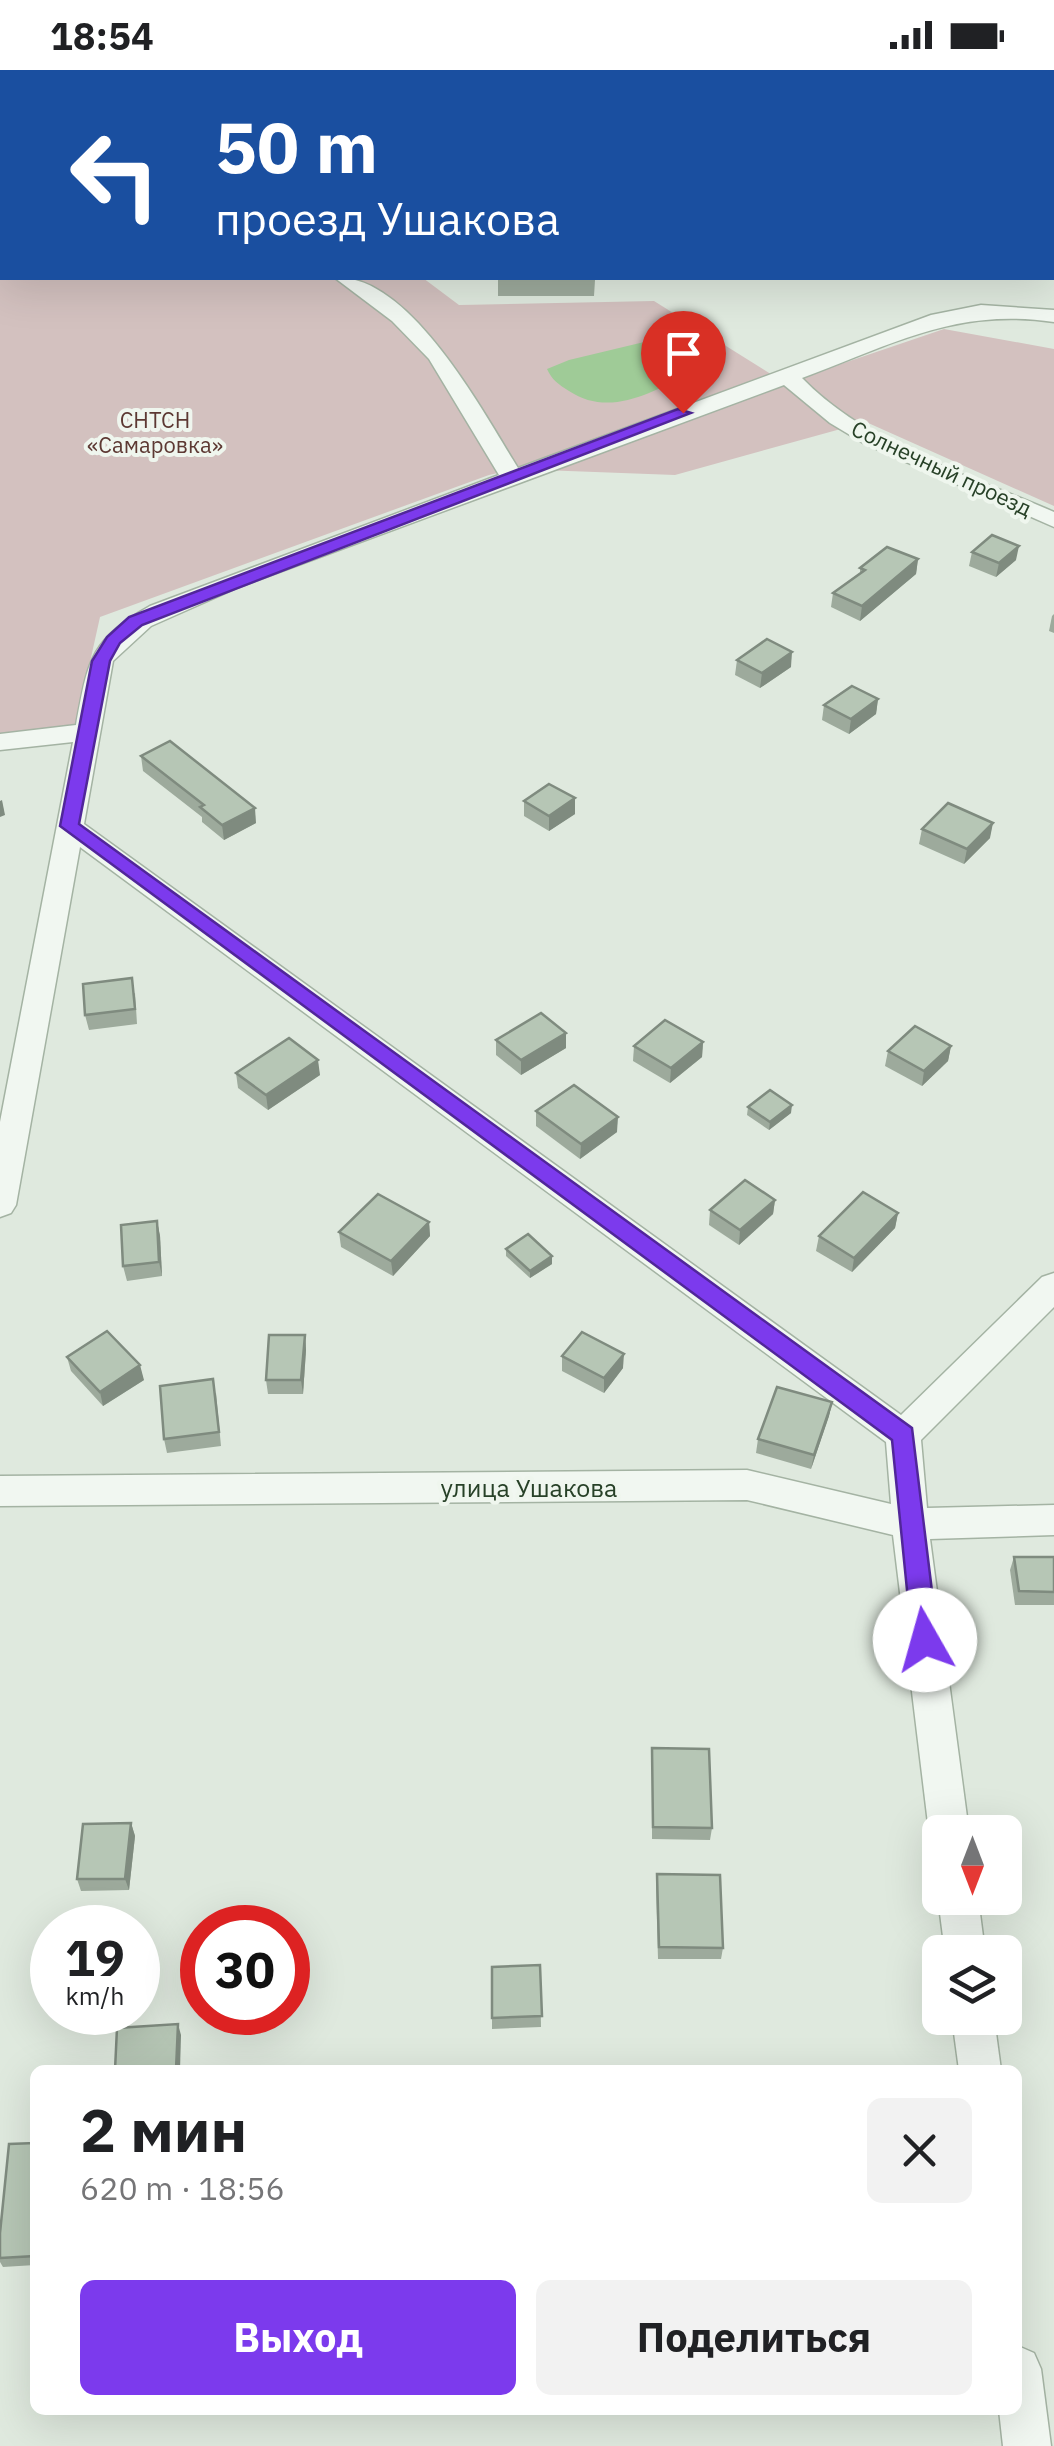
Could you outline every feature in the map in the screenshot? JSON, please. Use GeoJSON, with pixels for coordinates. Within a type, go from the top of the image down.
{"type":"FeatureCollection","features":[{"type":"Feature","properties":{"kind":"street"},"geometry":{"type":"LineString","coordinates":[[348,280],[399,318],[438,355],[512,477]]}},
{"type":"Feature","properties":{"kind":"street"},"geometry":{"type":"LineString","coordinates":[[0,1205],[101,661],[114,640],[136,621],[940,316],[1001,308],[1054,316]]}},
{"type":"Feature","properties":{"kind":"street","name":"Солнечный проезд"},"geometry":{"type":"LineString","coordinates":[[786,374],[796,388],[857,432],[1054,520]]}},
{"type":"Feature","properties":{"kind":"street"},"geometry":{"type":"LineString","coordinates":[[0,742],[86,732]]}},
{"type":"Feature","properties":{"kind":"street"},"geometry":{"type":"LineString","coordinates":[[69,826],[904,1435]]}},
{"type":"Feature","properties":{"kind":"street"},"geometry":{"type":"LineString","coordinates":[[947,1815],[910,1524],[904,1435],[1054,1286]]}},
{"type":"Feature","properties":{"kind":"street","name":"улица Ушакова"},"geometry":{"type":"LineString","coordinates":[[0,1490],[747,1485],[910,1524],[1054,1520]]}},
{"type":"Feature","properties":{"kind":"street"},"geometry":{"type":"LineString","coordinates":[[975,2035],[979,2065]]}},
{"type":"Feature","properties":{"kind":"street"},"geometry":{"type":"LineString","coordinates":[[1022,2403],[1027,2446]]}},
{"type":"Feature","properties":{"kind":"green space","name":"СНТСН «Самаровка»"},"geometry":{"type":"Polygon","coordinates":[[[0,280],[426,280],[459,305],[654,301],[785,383],[944,329],[1054,349],[1054,506],[866,422],[675,475],[515,469],[489,475],[100,617],[76,725],[0,734],[0,280]]]}},
{"type":"Feature","properties":{"kind":"shaded area"},"geometry":{"type":"Polygon","coordinates":[[[665,337],[692,355],[688,373],[629,400],[584,399],[559,384],[547,369],[569,360],[665,337]]]}},
{"type":"Feature","properties":{"kind":"building"},"geometry":{"type":"Polygon","coordinates":[[[992,535],[1019,546],[999,563],[972,552],[992,535]]]}},
{"type":"Feature","properties":{"kind":"building"},"geometry":{"type":"Polygon","coordinates":[[[887,547],[918,559],[862,606],[833,593],[865,570],[860,568],[887,547]]]}},
{"type":"Feature","properties":{"kind":"building"},"geometry":{"type":"Polygon","coordinates":[[[767,639],[792,652],[762,673],[737,660],[767,639]]]}},
{"type":"Feature","properties":{"kind":"building"},"geometry":{"type":"Polygon","coordinates":[[[852,686],[878,699],[851,719],[824,705],[852,686]]]}},
{"type":"Feature","properties":{"kind":"building"},"geometry":{"type":"Polygon","coordinates":[[[170,741],[255,808],[222,825],[200,807],[204,805],[141,756],[170,741]]]}},
{"type":"Feature","properties":{"kind":"building"},"geometry":{"type":"Polygon","coordinates":[[[549,784],[575,798],[549,816],[524,801],[549,784]]]}},
{"type":"Feature","properties":{"kind":"building"},"geometry":{"type":"Polygon","coordinates":[[[948,803],[993,823],[967,849],[922,829],[948,803]]]}},
{"type":"Feature","properties":{"kind":"building"},"geometry":{"type":"Polygon","coordinates":[[[132,978],[135,1009],[85,1015],[83,984],[132,978]]]}},
{"type":"Feature","properties":{"kind":"building"},"geometry":{"type":"Polygon","coordinates":[[[541,1013],[566,1033],[521,1060],[496,1040],[541,1013]]]}},
{"type":"Feature","properties":{"kind":"building"},"geometry":{"type":"Polygon","coordinates":[[[665,1020],[703,1042],[671,1068],[634,1046],[665,1020]]]}},
{"type":"Feature","properties":{"kind":"building"},"geometry":{"type":"Polygon","coordinates":[[[915,1026],[951,1046],[924,1071],[888,1051],[915,1026]]]}},
{"type":"Feature","properties":{"kind":"building"},"geometry":{"type":"Polygon","coordinates":[[[289,1038],[318,1060],[266,1095],[236,1073],[289,1038]]]}},
{"type":"Feature","properties":{"kind":"building"},"geometry":{"type":"Polygon","coordinates":[[[574,1085],[618,1117],[581,1144],[536,1111],[574,1085]]]}},
{"type":"Feature","properties":{"kind":"building"},"geometry":{"type":"Polygon","coordinates":[[[770,1090],[792,1105],[770,1122],[748,1107],[770,1090]]]}},
{"type":"Feature","properties":{"kind":"building"},"geometry":{"type":"Polygon","coordinates":[[[745,1180],[775,1200],[740,1230],[710,1210],[745,1180]]]}},
{"type":"Feature","properties":{"kind":"building"},"geometry":{"type":"Polygon","coordinates":[[[863,1192],[898,1213],[854,1258],[819,1236],[863,1192]]]}},
{"type":"Feature","properties":{"kind":"building"},"geometry":{"type":"Polygon","coordinates":[[[378,1194],[429,1222],[391,1261],[339,1232],[378,1194]]]}},
{"type":"Feature","properties":{"kind":"building"},"geometry":{"type":"Polygon","coordinates":[[[157,1221],[159,1262],[123,1266],[121,1225],[157,1221]]]}},
{"type":"Feature","properties":{"kind":"building"},"geometry":{"type":"Polygon","coordinates":[[[528,1234],[552,1256],[530,1271],[506,1249],[528,1234]]]}},
{"type":"Feature","properties":{"kind":"building"},"geometry":{"type":"Polygon","coordinates":[[[107,1331],[140,1365],[100,1392],[67,1357],[107,1331]]]}},
{"type":"Feature","properties":{"kind":"building"},"geometry":{"type":"Polygon","coordinates":[[[582,1332],[624,1354],[604,1378],[562,1356],[582,1332]]]}},
{"type":"Feature","properties":{"kind":"building"},"geometry":{"type":"Polygon","coordinates":[[[269,1335],[305,1335],[301,1380],[266,1380],[269,1335]]]}},
{"type":"Feature","properties":{"kind":"building"},"geometry":{"type":"Polygon","coordinates":[[[213,1379],[219,1432],[164,1439],[160,1386],[213,1379]]]}},
{"type":"Feature","properties":{"kind":"building"},"geometry":{"type":"Polygon","coordinates":[[[777,1387],[832,1402],[814,1455],[758,1439],[777,1387]]]}},
{"type":"Feature","properties":{"kind":"building"},"geometry":{"type":"Polygon","coordinates":[[[1014,1557],[1054,1557],[1054,1592],[1019,1591],[1014,1557]]]}},
{"type":"Feature","properties":{"kind":"building"},"geometry":{"type":"Polygon","coordinates":[[[652,1748],[709,1749],[712,1828],[653,1827],[652,1748]]]}},
{"type":"Feature","properties":{"kind":"building"},"geometry":{"type":"Polygon","coordinates":[[[131,1823],[125,1879],[77,1879],[83,1824],[131,1823]]]}},
{"type":"Feature","properties":{"kind":"building"},"geometry":{"type":"Polygon","coordinates":[[[657,1874],[720,1875],[723,1948],[659,1947],[657,1874]]]}},
{"type":"Feature","properties":{"kind":"building"},"geometry":{"type":"Polygon","coordinates":[[[540,1965],[542,2016],[492,2018],[492,1967],[540,1965]]]}},
{"type":"Feature","properties":{"kind":"building"},"geometry":{"type":"Polygon","coordinates":[[[178,2024],[176,2065],[115,2065],[117,2035],[160,2035],[160,2025],[178,2024]]]}},
{"type":"Feature","properties":{"kind":"building"},"geometry":{"type":"Polygon","coordinates":[[[30,2143],[30,2256],[0,2258],[0,2233],[9,2144],[30,2143]]]}},
{"type":"Feature","properties":{"kind":"route"},"geometry":{"type":"LineString","coordinates":[[683,413],[136,621],[114,640],[101,661],[69,826],[904,1435],[910,1524],[925,1640]]}}]}
